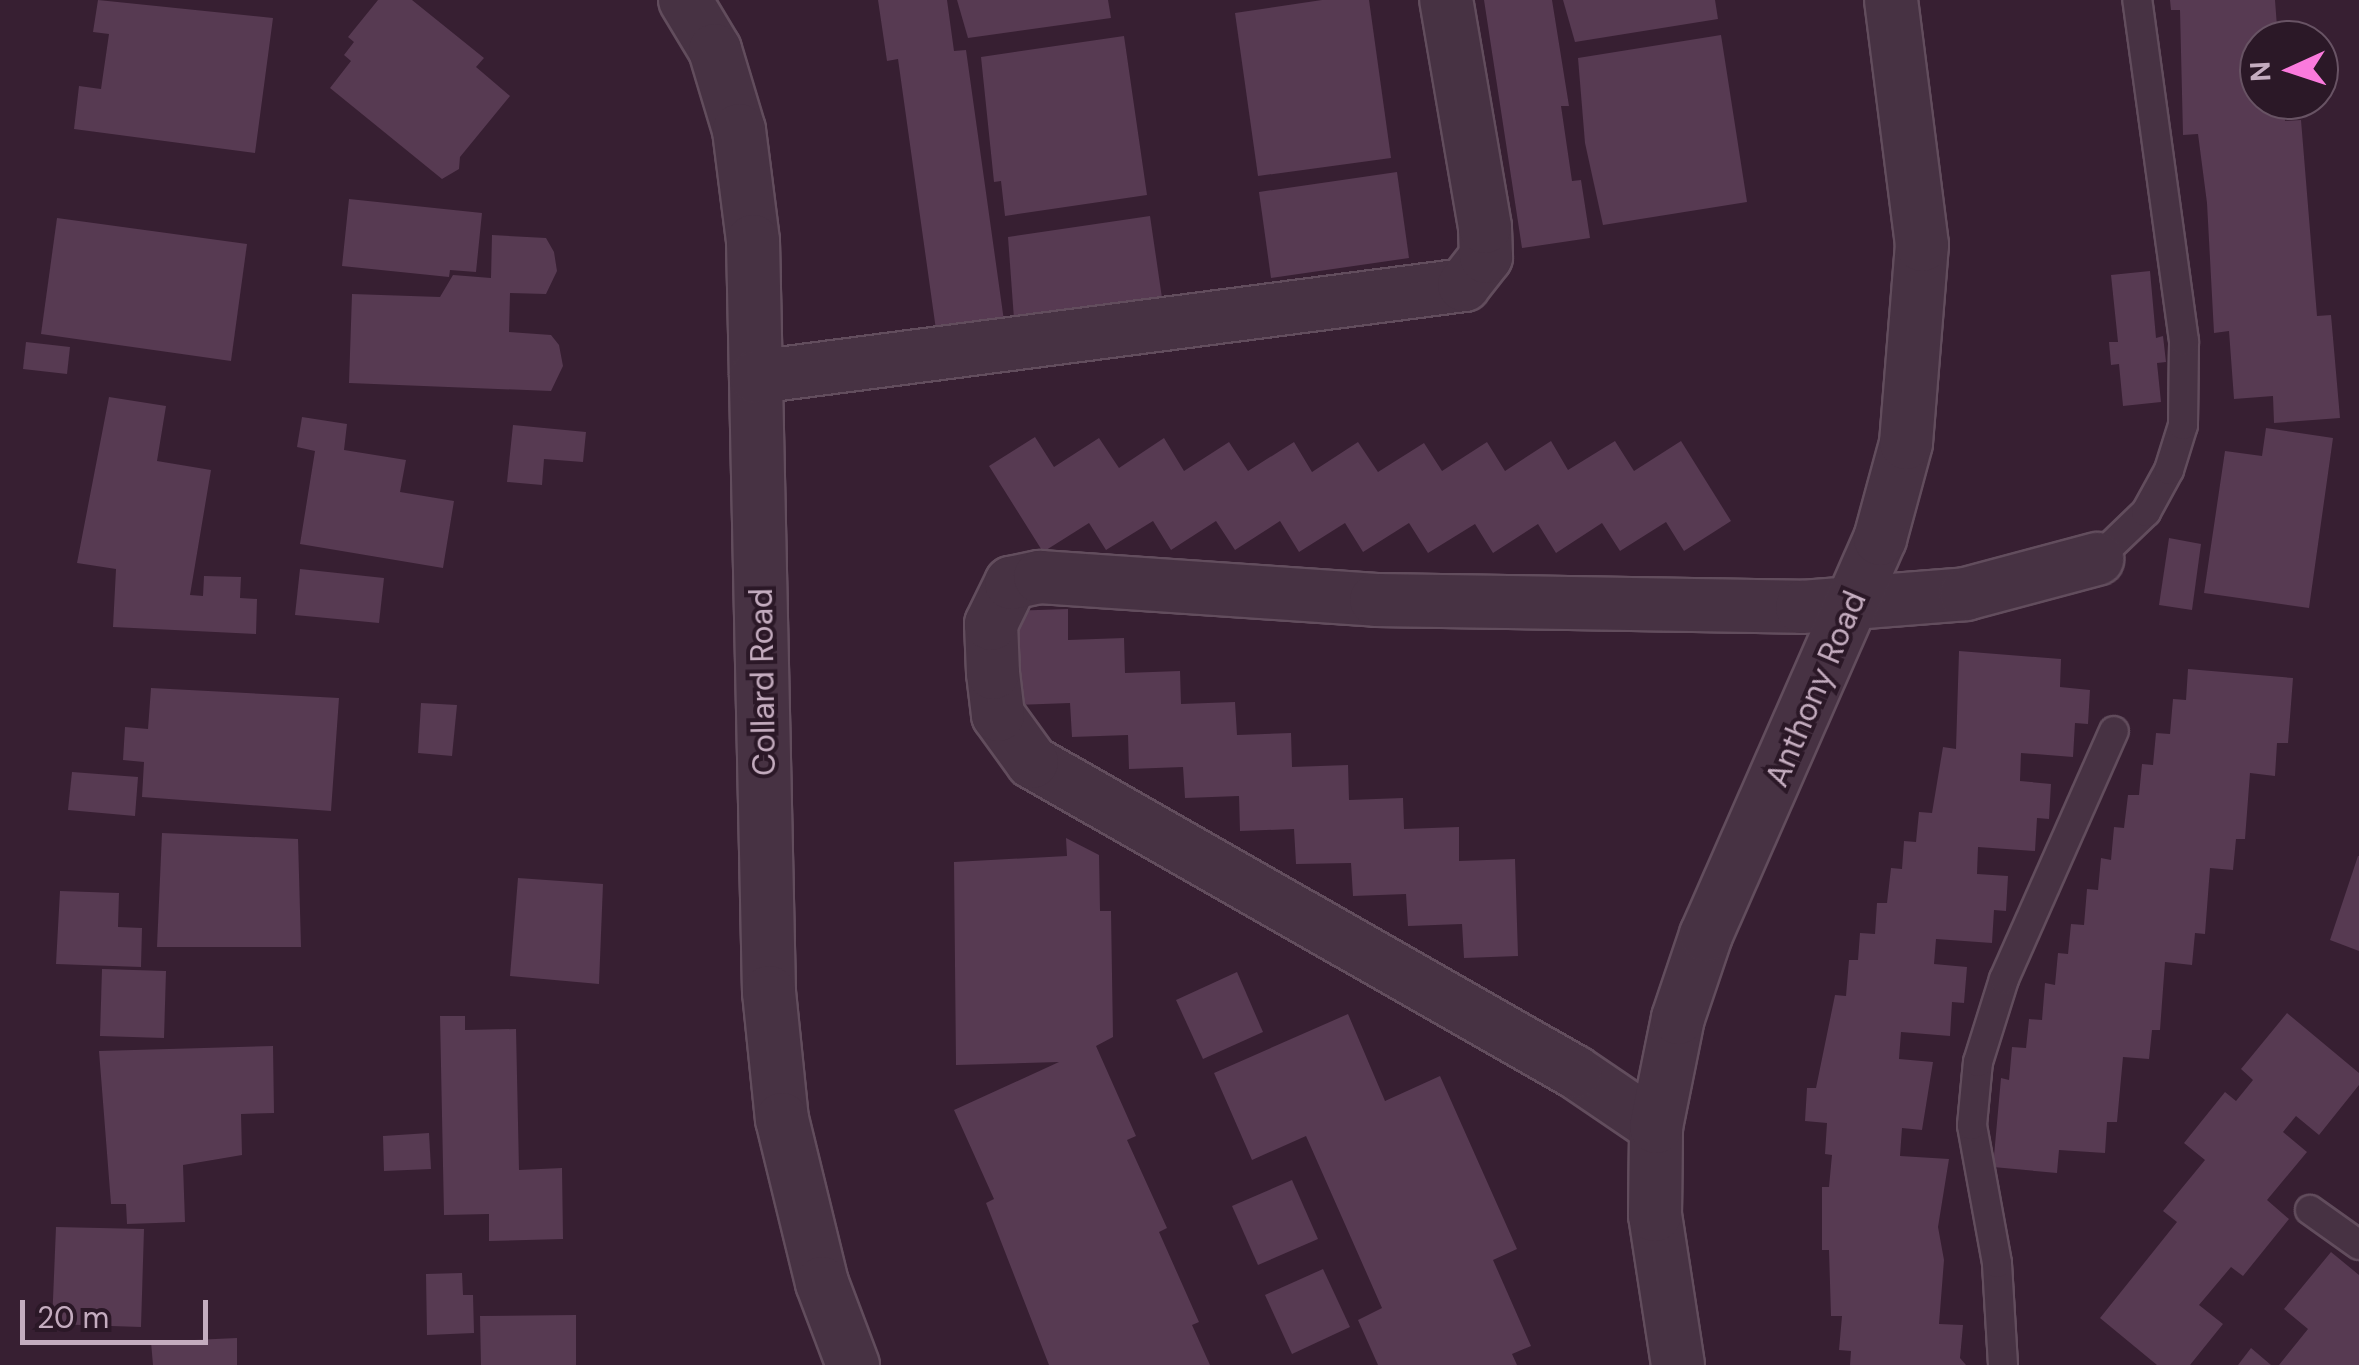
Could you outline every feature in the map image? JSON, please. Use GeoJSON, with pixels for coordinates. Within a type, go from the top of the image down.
{"type":"FeatureCollection","features":[{"type":"Feature","properties":{"kind":"street","name":"Collard Road"},"geometry":{"type":"LineString","coordinates":[[685,0],[715,50],[739,130],[753,241],[773,1028],[782,1118],[822,1283],[853,1365]]}},
{"type":"Feature","properties":{"kind":"street"},"geometry":{"type":"LineString","coordinates":[[756,378],[1464,285],[1486,257],[1485,227],[1446,0]]}},
{"type":"Feature","properties":{"kind":"street","name":"Anthony Road"},"geometry":{"type":"LineString","coordinates":[[1678,1365],[1656,1215],[1656,1126],[1678,1018],[1706,936],[1853,606],[1906,443],[1917,348],[1922,246],[1890,0]]}},
{"type":"Feature","properties":{"kind":"street"},"geometry":{"type":"LineString","coordinates":[[1656,1126],[1575,1072],[1032,762],[998,715],[991,624],[999,600],[1011,584],[1040,577],[1376,600],[1853,606],[1966,594],[2097,559]]}},
{"type":"Feature","properties":{"kind":"lane"},"geometry":{"type":"LineString","coordinates":[[2097,559],[2146,512],[2169,470],[2182,425],[2184,341],[2137,0]]}},
{"type":"Feature","properties":{"kind":"lane"},"geometry":{"type":"LineString","coordinates":[[2003,1365],[1997,1263],[1972,1126],[1978,1062],[2004,979],[2114,731]]}},
{"type":"Feature","properties":{"kind":"lane"},"geometry":{"type":"LineString","coordinates":[[2310,1210],[2359,1245]]}},
{"type":"Feature","properties":{"kind":"building"},"geometry":{"type":"Polygon","coordinates":[[[98,0],[273,18],[255,153],[74,129],[79,86],[101,89],[109,34],[93,32],[98,0]]]}},
{"type":"Feature","properties":{"kind":"building"},"geometry":{"type":"Polygon","coordinates":[[[378,0],[412,0],[484,58],[476,67],[510,96],[460,157],[459,169],[442,179],[330,88],[351,61],[344,55],[354,42],[348,37],[378,0]]]}},
{"type":"Feature","properties":{"kind":"building"},"geometry":{"type":"Polygon","coordinates":[[[878,0],[947,0],[954,51],[966,50],[1005,328],[937,337],[898,59],[887,61],[878,0]]]}},
{"type":"Feature","properties":{"kind":"building"},"geometry":{"type":"Polygon","coordinates":[[[957,0],[1108,0],[1111,18],[968,38],[957,0]]]}},
{"type":"Feature","properties":{"kind":"building"},"geometry":{"type":"Polygon","coordinates":[[[1322,0],[1369,0],[1391,158],[1258,176],[1235,13],[1322,0]]]}},
{"type":"Feature","properties":{"kind":"building"},"geometry":{"type":"Polygon","coordinates":[[[1484,0],[1552,0],[1569,106],[1561,106],[1572,181],[1581,180],[1590,238],[1522,248],[1484,0]]]}},
{"type":"Feature","properties":{"kind":"building"},"geometry":{"type":"Polygon","coordinates":[[[1563,0],[1715,0],[1718,19],[1575,42],[1563,0]]]}},
{"type":"Feature","properties":{"kind":"building"},"geometry":{"type":"Polygon","coordinates":[[[2170,0],[2275,0],[2276,20],[2239,20],[2239,120],[2301,120],[2317,316],[2331,315],[2340,418],[2274,423],[2273,396],[2234,399],[2229,331],[2214,333],[2207,203],[2198,134],[2183,135],[2180,10],[2171,10],[2170,0]]]}},
{"type":"Feature","properties":{"kind":"building"},"geometry":{"type":"Polygon","coordinates":[[[1721,35],[1747,202],[1603,225],[1585,143],[1578,58],[1721,35]]]}},
{"type":"Feature","properties":{"kind":"building"},"geometry":{"type":"Polygon","coordinates":[[[1124,36],[1147,195],[1005,216],[1001,181],[994,182],[981,57],[1124,36]]]}},
{"type":"Feature","properties":{"kind":"building"},"geometry":{"type":"Polygon","coordinates":[[[1397,172],[1409,258],[1271,278],[1259,192],[1397,172]]]}},
{"type":"Feature","properties":{"kind":"building"},"geometry":{"type":"Polygon","coordinates":[[[349,199],[482,213],[476,272],[450,270],[449,277],[342,266],[349,199]]]}},
{"type":"Feature","properties":{"kind":"building"},"geometry":{"type":"Polygon","coordinates":[[[1150,216],[1162,298],[1014,319],[1008,237],[1150,216]]]}},
{"type":"Feature","properties":{"kind":"building"},"geometry":{"type":"Polygon","coordinates":[[[57,218],[247,244],[231,361],[41,334],[57,218]]]}},
{"type":"Feature","properties":{"kind":"building"},"geometry":{"type":"Polygon","coordinates":[[[492,235],[546,238],[554,252],[557,271],[546,294],[510,293],[509,332],[551,335],[559,345],[563,366],[551,391],[349,383],[352,294],[440,297],[453,275],[491,278],[492,235]]]}},
{"type":"Feature","properties":{"kind":"building"},"geometry":{"type":"Polygon","coordinates":[[[2150,271],[2156,338],[2163,336],[2166,362],[2157,363],[2161,402],[2123,406],[2119,364],[2111,365],[2109,342],[2118,342],[2111,275],[2150,271]]]}},
{"type":"Feature","properties":{"kind":"building"},"geometry":{"type":"Polygon","coordinates":[[[26,342],[70,347],[67,374],[23,369],[26,342]]]}},
{"type":"Feature","properties":{"kind":"building"},"geometry":{"type":"Polygon","coordinates":[[[109,397],[166,406],[157,461],[211,470],[190,595],[203,596],[204,576],[241,577],[240,598],[257,599],[256,634],[113,627],[116,569],[77,563],[109,397]]]}},
{"type":"Feature","properties":{"kind":"building"},"geometry":{"type":"Polygon","coordinates":[[[302,417],[347,424],[344,450],[406,460],[400,492],[454,501],[443,568],[300,544],[315,451],[297,447],[302,417]]]}},
{"type":"Feature","properties":{"kind":"building"},"geometry":{"type":"Polygon","coordinates":[[[513,425],[586,432],[583,462],[544,459],[542,485],[507,482],[513,425]]]}},
{"type":"Feature","properties":{"kind":"building"},"geometry":{"type":"Polygon","coordinates":[[[2266,428],[2333,438],[2309,608],[2204,593],[2225,451],[2262,456],[2266,428]]]}},
{"type":"Feature","properties":{"kind":"building"},"geometry":{"type":"Polygon","coordinates":[[[1035,437],[1054,467],[1099,438],[1119,468],[1164,438],[1184,471],[1229,442],[1248,471],[1294,442],[1312,472],[1358,442],[1378,472],[1424,443],[1442,471],[1487,442],[1505,471],[1551,441],[1568,470],[1615,441],[1634,471],[1681,441],[1731,521],[1684,551],[1666,522],[1620,551],[1602,523],[1556,553],[1538,524],[1493,553],[1475,524],[1428,553],[1409,523],[1363,552],[1345,523],[1299,552],[1280,521],[1235,550],[1216,521],[1171,550],[1153,521],[1106,550],[1089,523],[1043,552],[989,466],[1035,437]]]}},
{"type":"Feature","properties":{"kind":"building"},"geometry":{"type":"Polygon","coordinates":[[[2169,538],[2201,544],[2192,610],[2159,605],[2169,538]]]}},
{"type":"Feature","properties":{"kind":"building"},"geometry":{"type":"Polygon","coordinates":[[[300,569],[384,578],[379,623],[295,615],[300,569]]]}},
{"type":"Feature","properties":{"kind":"building"},"geometry":{"type":"Polygon","coordinates":[[[1068,609],[1068,640],[1124,638],[1125,673],[1180,671],[1181,704],[1235,702],[1237,735],[1291,733],[1292,767],[1348,765],[1349,800],[1403,798],[1404,829],[1459,827],[1459,861],[1515,859],[1518,956],[1464,958],[1462,924],[1408,926],[1406,894],[1353,896],[1351,863],[1296,864],[1294,829],[1240,831],[1239,796],[1185,798],[1183,767],[1129,769],[1128,735],[1072,737],[1070,703],[1016,705],[1012,611],[1068,609]]]}},
{"type":"Feature","properties":{"kind":"building"},"geometry":{"type":"Polygon","coordinates":[[[1959,651],[2061,659],[2060,687],[2090,690],[2088,724],[2075,723],[2073,757],[2021,753],[2020,781],[2051,784],[2049,819],[2037,818],[2035,851],[1978,847],[1977,874],[2008,876],[2006,911],[1994,910],[1992,943],[1936,939],[1934,964],[1967,967],[1964,1003],[1952,1002],[1950,1036],[1901,1032],[1899,1059],[1933,1062],[1922,1130],[1902,1128],[1900,1156],[1949,1159],[1938,1227],[1944,1260],[1939,1324],[1963,1325],[1960,1358],[1966,1365],[1850,1365],[1851,1351],[1839,1350],[1842,1316],[1831,1316],[1829,1250],[1822,1250],[1822,1187],[1829,1187],[1832,1155],[1825,1154],[1827,1123],[1805,1121],[1807,1088],[1816,1088],[1835,995],[1846,996],[1849,960],[1858,960],[1860,933],[1875,934],[1877,903],[1887,903],[1891,868],[1902,869],[1904,841],[1916,842],[1919,812],[1932,813],[1943,747],[1956,749],[1959,651]]]}},
{"type":"Feature","properties":{"kind":"building"},"geometry":{"type":"Polygon","coordinates":[[[2188,669],[2293,678],[2288,743],[2277,743],[2275,776],[2250,773],[2245,839],[2236,839],[2233,870],[2210,868],[2205,934],[2195,933],[2192,965],[2165,962],[2160,1030],[2152,1030],[2149,1059],[2123,1057],[2117,1122],[2107,1122],[2105,1153],[2059,1150],[2057,1173],[1993,1167],[2001,1078],[2009,1080],[2012,1047],[2026,1048],[2029,1019],[2042,1020],[2045,983],[2055,985],[2058,953],[2068,954],[2071,924],[2084,925],[2087,889],[2098,890],[2101,858],[2111,860],[2114,827],[2124,828],[2128,795],[2139,795],[2142,764],[2153,765],[2156,733],[2170,734],[2173,699],[2186,700],[2188,669]]]}},
{"type":"Feature","properties":{"kind":"building"},"geometry":{"type":"Polygon","coordinates":[[[151,688],[339,698],[331,811],[142,797],[144,762],[123,760],[125,727],[148,729],[151,688]]]}},
{"type":"Feature","properties":{"kind":"building"},"geometry":{"type":"Polygon","coordinates":[[[421,703],[457,705],[452,756],[418,753],[421,703]]]}},
{"type":"Feature","properties":{"kind":"building"},"geometry":{"type":"Polygon","coordinates":[[[72,772],[138,777],[135,816],[68,810],[72,772]]]}},
{"type":"Feature","properties":{"kind":"building"},"geometry":{"type":"Polygon","coordinates":[[[162,833],[298,839],[301,947],[157,947],[162,833]]]}},
{"type":"Feature","properties":{"kind":"building"},"geometry":{"type":"Polygon","coordinates":[[[1066,838],[1099,855],[1100,911],[1111,911],[1113,1037],[1096,1046],[1136,1136],[1127,1140],[1167,1228],[1159,1232],[1199,1322],[1192,1325],[1210,1365],[1049,1365],[986,1203],[994,1199],[954,1110],[1059,1062],[956,1065],[954,862],[1067,856],[1066,838]]]}},
{"type":"Feature","properties":{"kind":"building"},"geometry":{"type":"Polygon","coordinates":[[[2359,856],[2359,951],[2330,940],[2359,856]]]}},
{"type":"Feature","properties":{"kind":"building"},"geometry":{"type":"Polygon","coordinates":[[[518,878],[603,884],[599,984],[510,976],[518,878]]]}},
{"type":"Feature","properties":{"kind":"building"},"geometry":{"type":"Polygon","coordinates":[[[60,891],[119,893],[118,927],[142,928],[141,967],[56,964],[60,891]]]}},
{"type":"Feature","properties":{"kind":"building"},"geometry":{"type":"Polygon","coordinates":[[[102,969],[166,971],[164,1038],[100,1036],[102,969]]]}},
{"type":"Feature","properties":{"kind":"building"},"geometry":{"type":"Polygon","coordinates":[[[1237,972],[1263,1032],[1203,1059],[1176,1000],[1237,972]]]}},
{"type":"Feature","properties":{"kind":"building"},"geometry":{"type":"Polygon","coordinates":[[[2287,1013],[2359,1073],[2359,1085],[2319,1135],[2296,1116],[2283,1132],[2307,1152],[2267,1200],[2289,1219],[2243,1276],[2231,1267],[2199,1305],[2223,1324],[2190,1365],[2157,1365],[2100,1318],[2177,1222],[2163,1211],[2205,1160],[2184,1143],[2225,1092],[2236,1101],[2253,1080],[2241,1069],[2287,1013]]]}},
{"type":"Feature","properties":{"kind":"building"},"geometry":{"type":"Polygon","coordinates":[[[1348,1014],[1385,1101],[1440,1076],[1517,1249],[1493,1260],[1531,1346],[1512,1354],[1517,1365],[1378,1365],[1358,1320],[1382,1308],[1306,1136],[1252,1160],[1214,1073],[1348,1014]]]}},
{"type":"Feature","properties":{"kind":"building"},"geometry":{"type":"Polygon","coordinates":[[[440,1016],[465,1016],[465,1030],[516,1029],[519,1170],[562,1168],[563,1239],[489,1241],[489,1214],[444,1215],[440,1016]]]}},
{"type":"Feature","properties":{"kind":"building"},"geometry":{"type":"Polygon","coordinates":[[[273,1046],[274,1113],[241,1114],[242,1155],[183,1165],[185,1222],[127,1224],[126,1204],[111,1204],[99,1051],[273,1046]]]}},
{"type":"Feature","properties":{"kind":"building"},"geometry":{"type":"Polygon","coordinates":[[[429,1133],[431,1169],[384,1171],[383,1136],[429,1133]]]}},
{"type":"Feature","properties":{"kind":"building"},"geometry":{"type":"Polygon","coordinates":[[[1292,1180],[1318,1239],[1258,1265],[1232,1206],[1292,1180]]]}},
{"type":"Feature","properties":{"kind":"building"},"geometry":{"type":"Polygon","coordinates":[[[56,1227],[144,1229],[141,1327],[52,1324],[56,1227]]]}},
{"type":"Feature","properties":{"kind":"building"},"geometry":{"type":"Polygon","coordinates":[[[2331,1252],[2359,1275],[2359,1365],[2279,1365],[2308,1329],[2284,1309],[2331,1252]]]}},
{"type":"Feature","properties":{"kind":"building"},"geometry":{"type":"Polygon","coordinates":[[[1323,1269],[1350,1327],[1292,1354],[1265,1295],[1323,1269]]]}},
{"type":"Feature","properties":{"kind":"building"},"geometry":{"type":"Polygon","coordinates":[[[462,1273],[463,1295],[473,1295],[474,1333],[427,1335],[426,1274],[462,1273]]]}},
{"type":"Feature","properties":{"kind":"building"},"geometry":{"type":"Polygon","coordinates":[[[576,1315],[576,1365],[481,1365],[480,1316],[576,1315]]]}},
{"type":"Feature","properties":{"kind":"building"},"geometry":{"type":"Polygon","coordinates":[[[237,1338],[237,1365],[153,1365],[151,1342],[237,1338]]]}},
{"type":"Feature","properties":{"kind":"building"},"geometry":{"type":"Polygon","coordinates":[[[2251,1348],[2271,1365],[2238,1365],[2251,1348]]]}}]}
